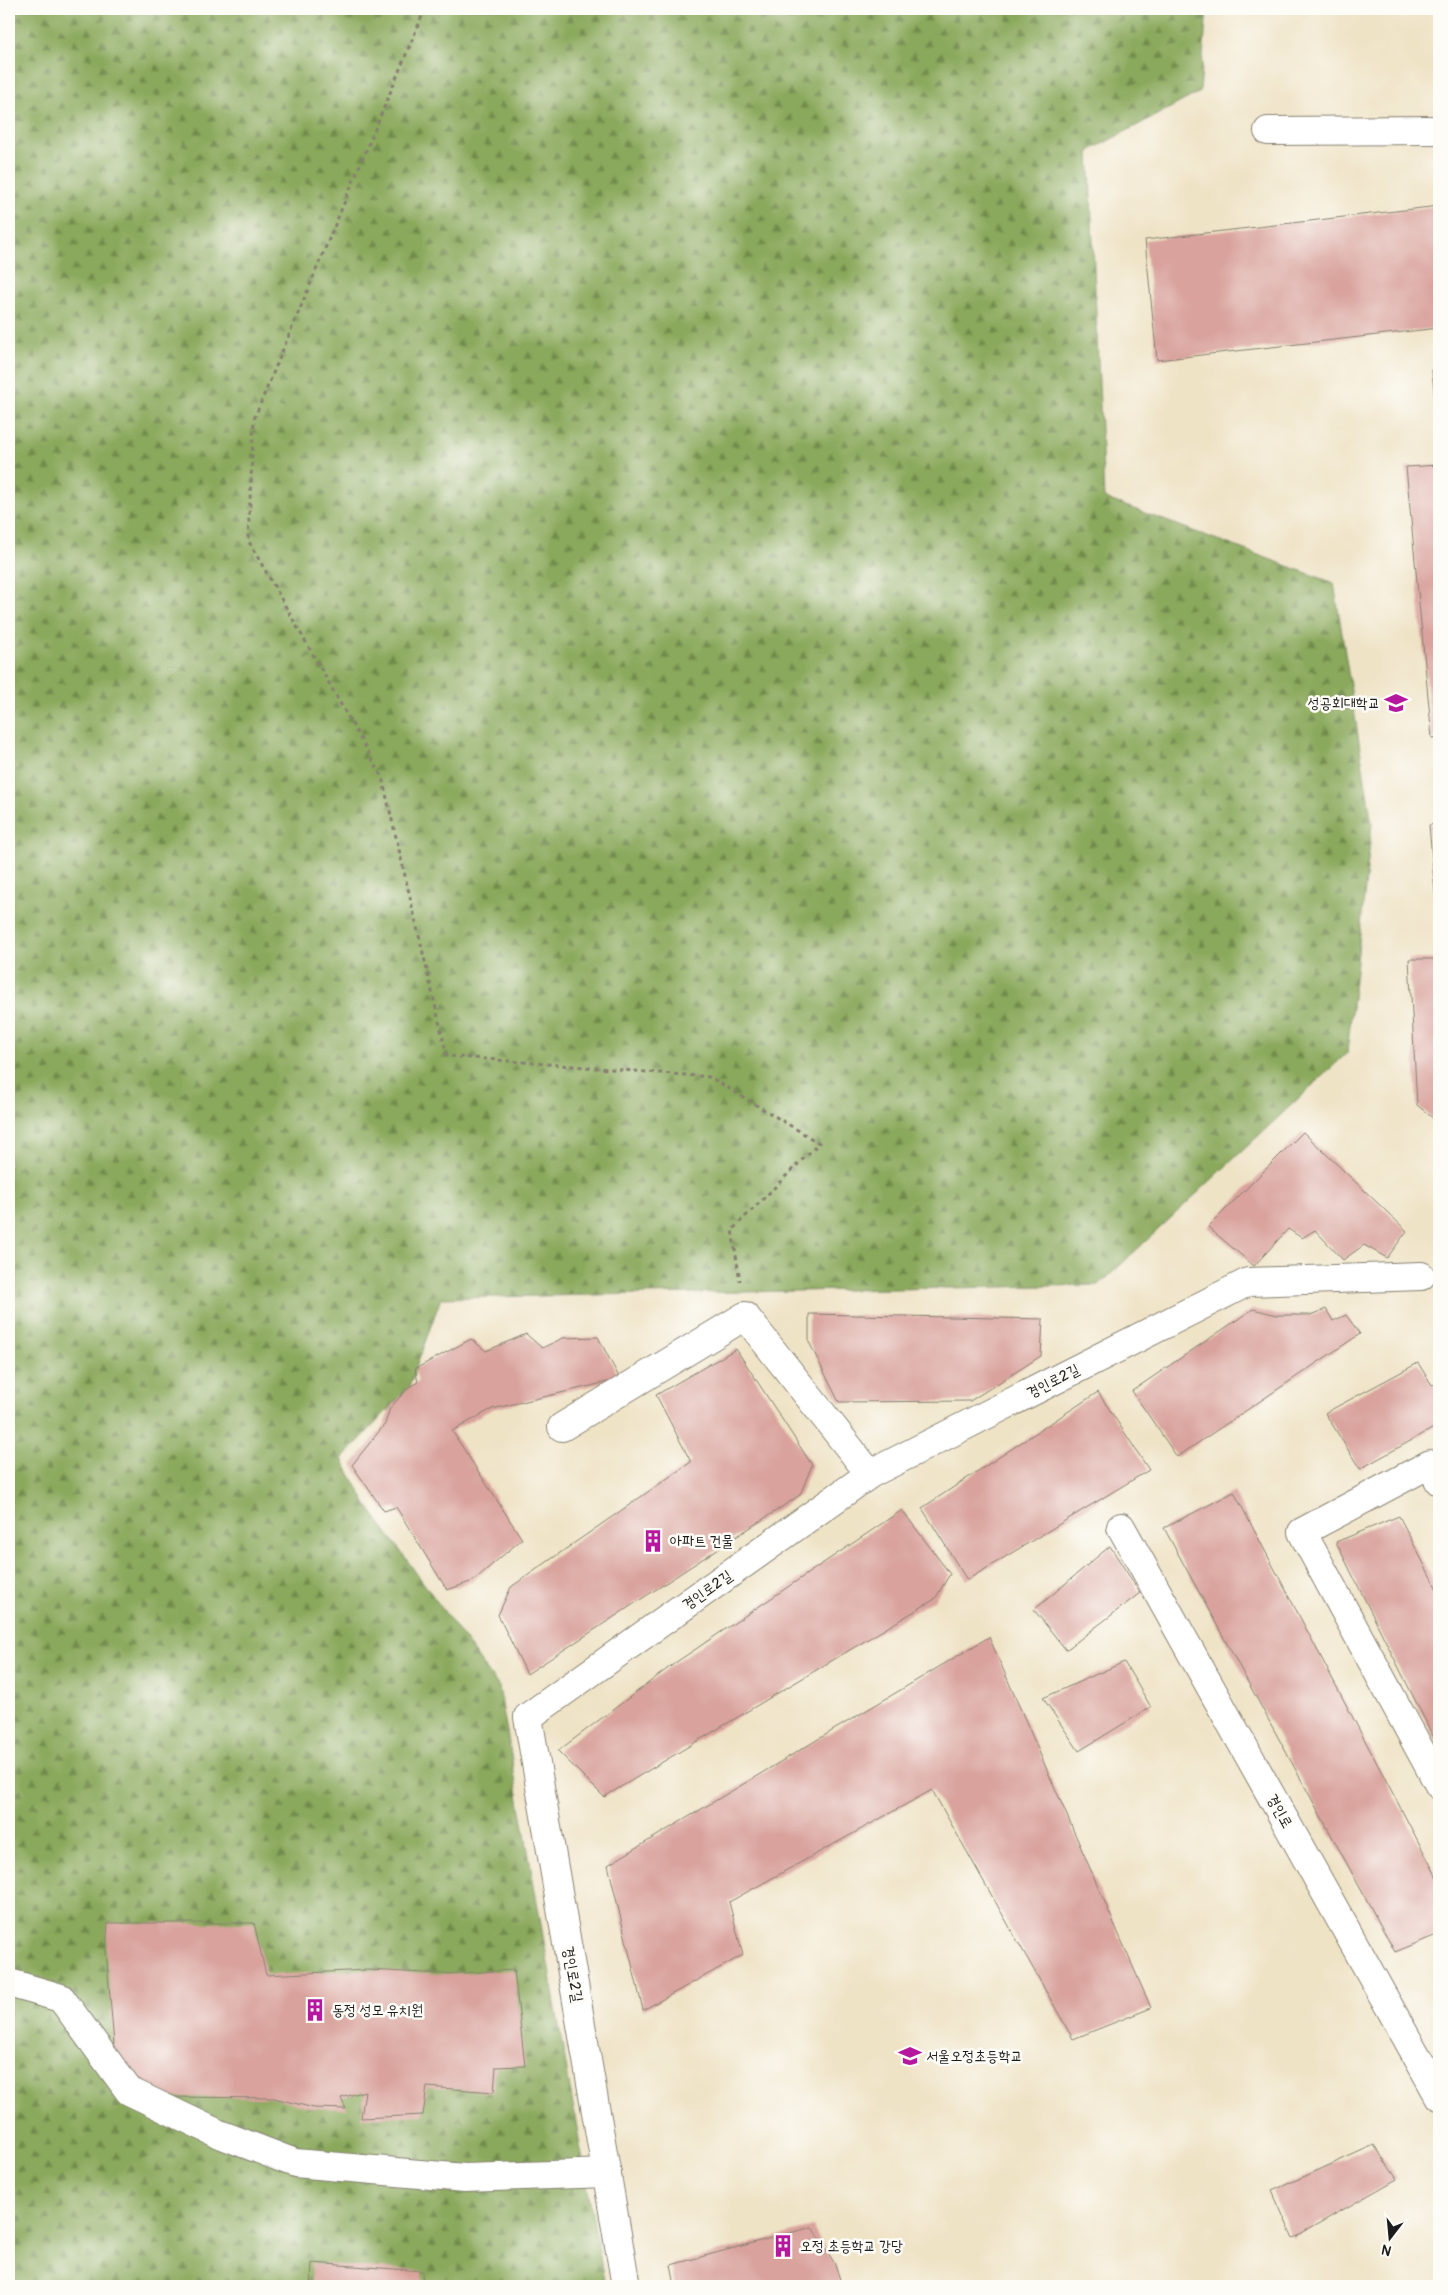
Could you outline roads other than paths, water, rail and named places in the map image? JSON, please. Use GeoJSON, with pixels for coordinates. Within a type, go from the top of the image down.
{"type":"FeatureCollection","features":[{"type":"Feature","properties":{"kind":"street"},"geometry":{"type":"LineString","coordinates":[[1268,131],[1439,130]]}},
{"type":"Feature","properties":{"kind":"street","name":"경인로2길"},"geometry":{"type":"LineString","coordinates":[[626,2286],[528,1717],[870,1474],[1248,1282],[1421,1276]]}},
{"type":"Feature","properties":{"kind":"street"},"geometry":{"type":"LineString","coordinates":[[562,1427],[745,1316],[870,1474]]}},
{"type":"Feature","properties":{"kind":"street"},"geometry":{"type":"LineString","coordinates":[[1439,1481],[1430,1464],[1302,1532],[1439,1785]]}},
{"type":"Feature","properties":{"kind":"street","name":"경인로"},"geometry":{"type":"LineString","coordinates":[[1121,1527],[1439,2096]]}},
{"type":"Feature","properties":{"kind":"street"},"geometry":{"type":"LineString","coordinates":[[9,1983],[61,1998],[129,2091],[217,2133],[295,2163],[465,2178],[607,2173]]}},
{"type":"Feature","properties":{"kind":"place","name":"성공회대학교"},"geometry":{"type":"Point","coordinates":[1396,703]}},
{"type":"Feature","properties":{"kind":"place","name":"아파트 건물"},"geometry":{"type":"Point","coordinates":[653,1541]}},
{"type":"Feature","properties":{"kind":"place","name":"동정 성모 유치원"},"geometry":{"type":"Point","coordinates":[315,2010]}},
{"type":"Feature","properties":{"kind":"place","name":"서울오정초등학교"},"geometry":{"type":"Point","coordinates":[910,2056]}},
{"type":"Feature","properties":{"kind":"place","name":"오정 초등학교 강당"},"geometry":{"type":"Point","coordinates":[783,2246]}}]}
